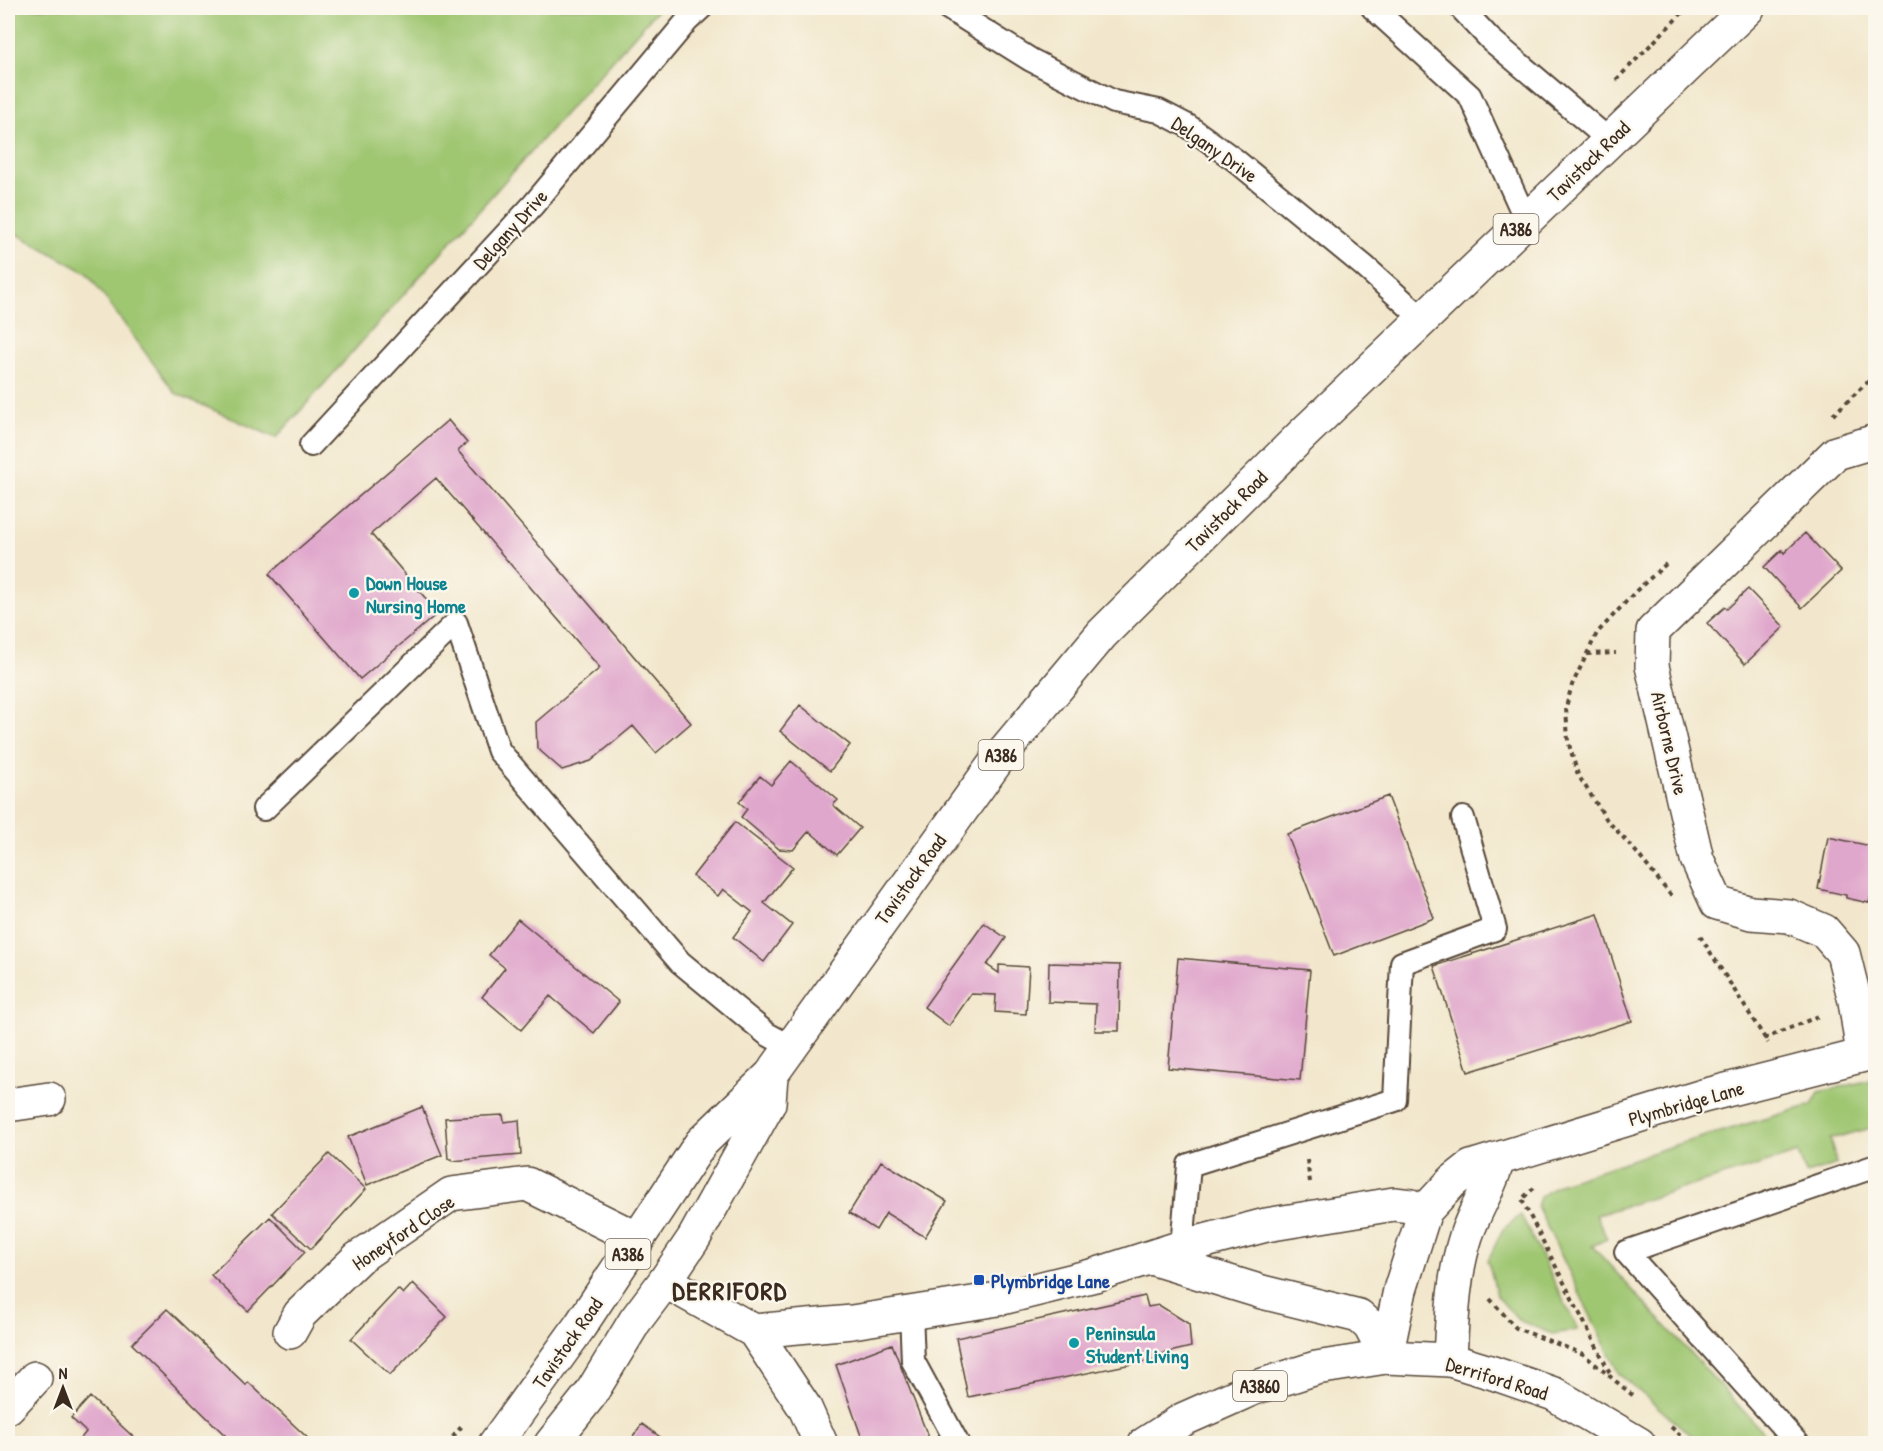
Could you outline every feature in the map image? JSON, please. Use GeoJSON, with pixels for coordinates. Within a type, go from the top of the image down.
{"type":"FeatureCollection","features":[{"type":"Feature","properties":{"kind":"main road","name":"Tavistock Road"},"geometry":{"type":"LineString","coordinates":[[495,1443],[580,1326],[701,1143],[771,1075],[1001,755],[1102,634],[1294,443],[1748,8]]}},
{"type":"Feature","properties":{"kind":"main road","name":"Airborne Drive"},"geometry":{"type":"LineString","coordinates":[[1869,1053],[1843,953],[1824,932],[1789,916],[1751,913],[1717,903],[1697,859],[1652,666],[1653,631],[1836,453],[1875,441]]}},
{"type":"Feature","properties":{"kind":"main road","name":"Plymbridge Lane"},"geometry":{"type":"LineString","coordinates":[[1386,1357],[1400,1290],[1425,1211],[1452,1182],[1471,1167],[1702,1096],[1869,1053]]}},
{"type":"Feature","properties":{"kind":"main road","name":"Tavistock Road"},"geometry":{"type":"LineString","coordinates":[[551,1443],[590,1395],[635,1321],[693,1238],[769,1103],[771,1075]]}},
{"type":"Feature","properties":{"kind":"main road"},"geometry":{"type":"LineString","coordinates":[[8,1105],[50,1099]]}},
{"type":"Feature","properties":{"kind":"main road"},"geometry":{"type":"LineString","coordinates":[[1450,1360],[1453,1297],[1458,1268],[1466,1235],[1492,1180],[1498,1159]]}},
{"type":"Feature","properties":{"kind":"main road","name":"Honeyford Close"},"geometry":{"type":"LineString","coordinates":[[290,1332],[300,1314],[358,1258],[451,1194],[527,1184],[638,1239]]}},
{"type":"Feature","properties":{"kind":"main road"},"geometry":{"type":"LineString","coordinates":[[754,1331],[852,1322],[998,1299],[1095,1275],[1182,1247],[1266,1225],[1316,1216],[1394,1204],[1425,1211]]}},
{"type":"Feature","properties":{"kind":"main road"},"geometry":{"type":"LineString","coordinates":[[1151,1258],[1262,1292],[1359,1316],[1370,1326],[1386,1357]]}},
{"type":"Feature","properties":{"kind":"main road"},"geometry":{"type":"LineString","coordinates":[[665,1281],[754,1331],[805,1408],[821,1443]]}},
{"type":"Feature","properties":{"kind":"main road","name":"Derriford Road"},"geometry":{"type":"LineString","coordinates":[[1145,1443],[1184,1419],[1254,1388],[1316,1368],[1386,1357],[1450,1360],[1493,1373],[1554,1394],[1639,1443]]}},
{"type":"Feature","properties":{"kind":"main road"},"geometry":{"type":"LineString","coordinates":[[8,1407],[35,1378]]}},
{"type":"Feature","properties":{"kind":"lane","name":"Delgany Drive"},"geometry":{"type":"LineString","coordinates":[[311,445],[533,205],[687,21],[701,8]]}},
{"type":"Feature","properties":{"kind":"lane","name":"Delgany Drive"},"geometry":{"type":"LineString","coordinates":[[948,8],[1031,60],[1114,102],[1159,111],[1188,126],[1244,168],[1364,266],[1423,319]]}},
{"type":"Feature","properties":{"kind":"lane"},"geometry":{"type":"LineString","coordinates":[[1373,8],[1470,96],[1526,220]]}},
{"type":"Feature","properties":{"kind":"lane"},"geometry":{"type":"LineString","coordinates":[[1461,8],[1490,39],[1610,140]]}},
{"type":"Feature","properties":{"kind":"lane"},"geometry":{"type":"LineString","coordinates":[[264,809],[456,623],[499,751],[680,962],[767,1034],[791,1047]]}},
{"type":"Feature","properties":{"kind":"lane"},"geometry":{"type":"LineString","coordinates":[[1182,1247],[1189,1165],[1395,1100],[1402,963],[1495,929],[1464,818]]}},
{"type":"Feature","properties":{"kind":"lane"},"geometry":{"type":"LineString","coordinates":[[1798,1443],[1626,1252],[1875,1166]]}},
{"type":"Feature","properties":{"kind":"lane"},"geometry":{"type":"LineString","coordinates":[[911,1312],[913,1361],[958,1443]]}},
{"type":"Feature","properties":{"kind":"path"},"geometry":{"type":"LineString","coordinates":[[1764,1039],[1855,1001]]}},
{"type":"Feature","properties":{"kind":"path"},"geometry":{"type":"LineString","coordinates":[[1302,1129],[1316,1216]]}},
{"type":"Feature","properties":{"kind":"path"},"geometry":{"type":"LineString","coordinates":[[1522,1199],[1612,1378]]}},
{"type":"Feature","properties":{"kind":"green space"},"geometry":{"type":"Polygon","coordinates":[[[8,8],[659,8],[276,438],[175,393],[87,273],[8,229],[8,8]]]}},
{"type":"Feature","properties":{"kind":"green space"},"geometry":{"type":"Polygon","coordinates":[[[1875,1079],[1875,1127],[1830,1139],[1837,1164],[1806,1174],[1798,1153],[1596,1215],[1607,1239],[1592,1246],[1773,1443],[1700,1443],[1619,1374],[1537,1206],[1540,1197],[1559,1184],[1675,1145],[1812,1105],[1819,1092],[1875,1079]]]}},
{"type":"Feature","properties":{"kind":"green space"},"geometry":{"type":"Polygon","coordinates":[[[1521,1215],[1578,1330],[1552,1334],[1518,1320],[1497,1296],[1488,1260],[1503,1229],[1521,1215]]]}},
{"type":"Feature","properties":{"kind":"building","name":"Down House Nursing Home"},"geometry":{"type":"Polygon","coordinates":[[[448,420],[467,443],[458,451],[691,723],[656,753],[633,726],[591,761],[562,770],[537,748],[536,722],[600,668],[436,478],[371,534],[438,613],[360,679],[269,574],[448,420]]]}},
{"type":"Feature","properties":{"kind":"building"},"geometry":{"type":"Polygon","coordinates":[[[1805,533],[1841,571],[1802,608],[1764,567],[1782,550],[1784,553],[1805,533]]]}},
{"type":"Feature","properties":{"kind":"building"},"geometry":{"type":"Polygon","coordinates":[[[1748,589],[1784,627],[1745,664],[1707,623],[1725,607],[1727,609],[1748,589]]]}},
{"type":"Feature","properties":{"kind":"building"},"geometry":{"type":"Polygon","coordinates":[[[800,705],[850,745],[830,771],[780,731],[800,705]]]}},
{"type":"Feature","properties":{"kind":"building"},"geometry":{"type":"Polygon","coordinates":[[[791,761],[838,800],[833,805],[860,828],[837,855],[809,831],[793,850],[779,849],[741,817],[747,809],[739,802],[760,776],[771,785],[791,761]]]}},
{"type":"Feature","properties":{"kind":"building"},"geometry":{"type":"Polygon","coordinates":[[[1388,796],[1434,918],[1334,956],[1287,834],[1388,796]]]}},
{"type":"Feature","properties":{"kind":"building"},"geometry":{"type":"Polygon","coordinates":[[[735,822],[793,867],[764,903],[792,925],[764,962],[733,937],[752,912],[723,889],[718,896],[693,876],[735,822]]]}},
{"type":"Feature","properties":{"kind":"building"},"geometry":{"type":"Polygon","coordinates":[[[1828,837],[1876,847],[1876,874],[1869,903],[1818,889],[1828,837]]]}},
{"type":"Feature","properties":{"kind":"building"},"geometry":{"type":"Polygon","coordinates":[[[1598,914],[1632,1021],[1468,1072],[1434,966],[1598,914]]]}},
{"type":"Feature","properties":{"kind":"building"},"geometry":{"type":"Polygon","coordinates":[[[518,919],[619,1002],[594,1033],[550,996],[521,1030],[482,997],[505,968],[489,955],[518,919]]]}},
{"type":"Feature","properties":{"kind":"building"},"geometry":{"type":"Polygon","coordinates":[[[984,923],[1006,938],[987,965],[999,973],[999,965],[1029,967],[1026,1014],[995,1012],[996,995],[971,994],[949,1026],[924,1007],[984,923]]]}},
{"type":"Feature","properties":{"kind":"building"},"geometry":{"type":"Polygon","coordinates":[[[1178,958],[1310,970],[1300,1080],[1168,1068],[1178,958]]]}},
{"type":"Feature","properties":{"kind":"building"},"geometry":{"type":"Polygon","coordinates":[[[1049,963],[1120,965],[1119,1031],[1095,1031],[1096,1004],[1048,1002],[1049,963]]]}},
{"type":"Feature","properties":{"kind":"building"},"geometry":{"type":"Polygon","coordinates":[[[422,1107],[442,1155],[367,1185],[348,1137],[422,1107]]]}},
{"type":"Feature","properties":{"kind":"building"},"geometry":{"type":"Polygon","coordinates":[[[503,1115],[504,1122],[519,1120],[521,1155],[452,1161],[448,1159],[445,1118],[503,1115]]]}},
{"type":"Feature","properties":{"kind":"building"},"geometry":{"type":"Polygon","coordinates":[[[329,1154],[366,1189],[311,1249],[272,1213],[329,1154]]]}},
{"type":"Feature","properties":{"kind":"building"},"geometry":{"type":"Polygon","coordinates":[[[881,1161],[947,1201],[925,1237],[886,1213],[876,1230],[849,1213],[881,1161]]]}},
{"type":"Feature","properties":{"kind":"building"},"geometry":{"type":"Polygon","coordinates":[[[270,1217],[305,1252],[248,1311],[211,1275],[270,1217]]]}},
{"type":"Feature","properties":{"kind":"building"},"geometry":{"type":"Polygon","coordinates":[[[413,1283],[447,1317],[390,1375],[351,1339],[398,1289],[403,1294],[413,1283]]]}},
{"type":"Feature","properties":{"kind":"building","name":"Peninsula Student Living"},"geometry":{"type":"Polygon","coordinates":[[[1145,1296],[1148,1307],[1159,1305],[1189,1324],[1191,1347],[1161,1354],[1162,1358],[968,1397],[956,1338],[1145,1296]]]}},
{"type":"Feature","properties":{"kind":"building"},"geometry":{"type":"Polygon","coordinates":[[[167,1309],[246,1385],[248,1382],[314,1444],[234,1444],[132,1344],[167,1309]]]}},
{"type":"Feature","properties":{"kind":"building"},"geometry":{"type":"Polygon","coordinates":[[[892,1344],[931,1444],[864,1444],[836,1365],[892,1344]]]}},
{"type":"Feature","properties":{"kind":"building"},"geometry":{"type":"Polygon","coordinates":[[[90,1397],[141,1444],[76,1444],[86,1432],[71,1418],[90,1397]]]}},
{"type":"Feature","properties":{"kind":"building"},"geometry":{"type":"Polygon","coordinates":[[[642,1424],[670,1444],[628,1444],[642,1424]]]}},
{"type":"Feature","properties":{"kind":"place","name":"Down House Nursing Home"},"geometry":{"type":"Point","coordinates":[354,593]}},
{"type":"Feature","properties":{"kind":"place","name":"Plymbridge Lane"},"geometry":{"type":"Point","coordinates":[979,1280]}},
{"type":"Feature","properties":{"kind":"place","name":"Peninsula Student Living"},"geometry":{"type":"Point","coordinates":[1074,1343]}},
{"type":"Feature","properties":{"kind":"district","name":"DERRIFORD"},"geometry":{"type":"Point","coordinates":[730,1290]}}]}
